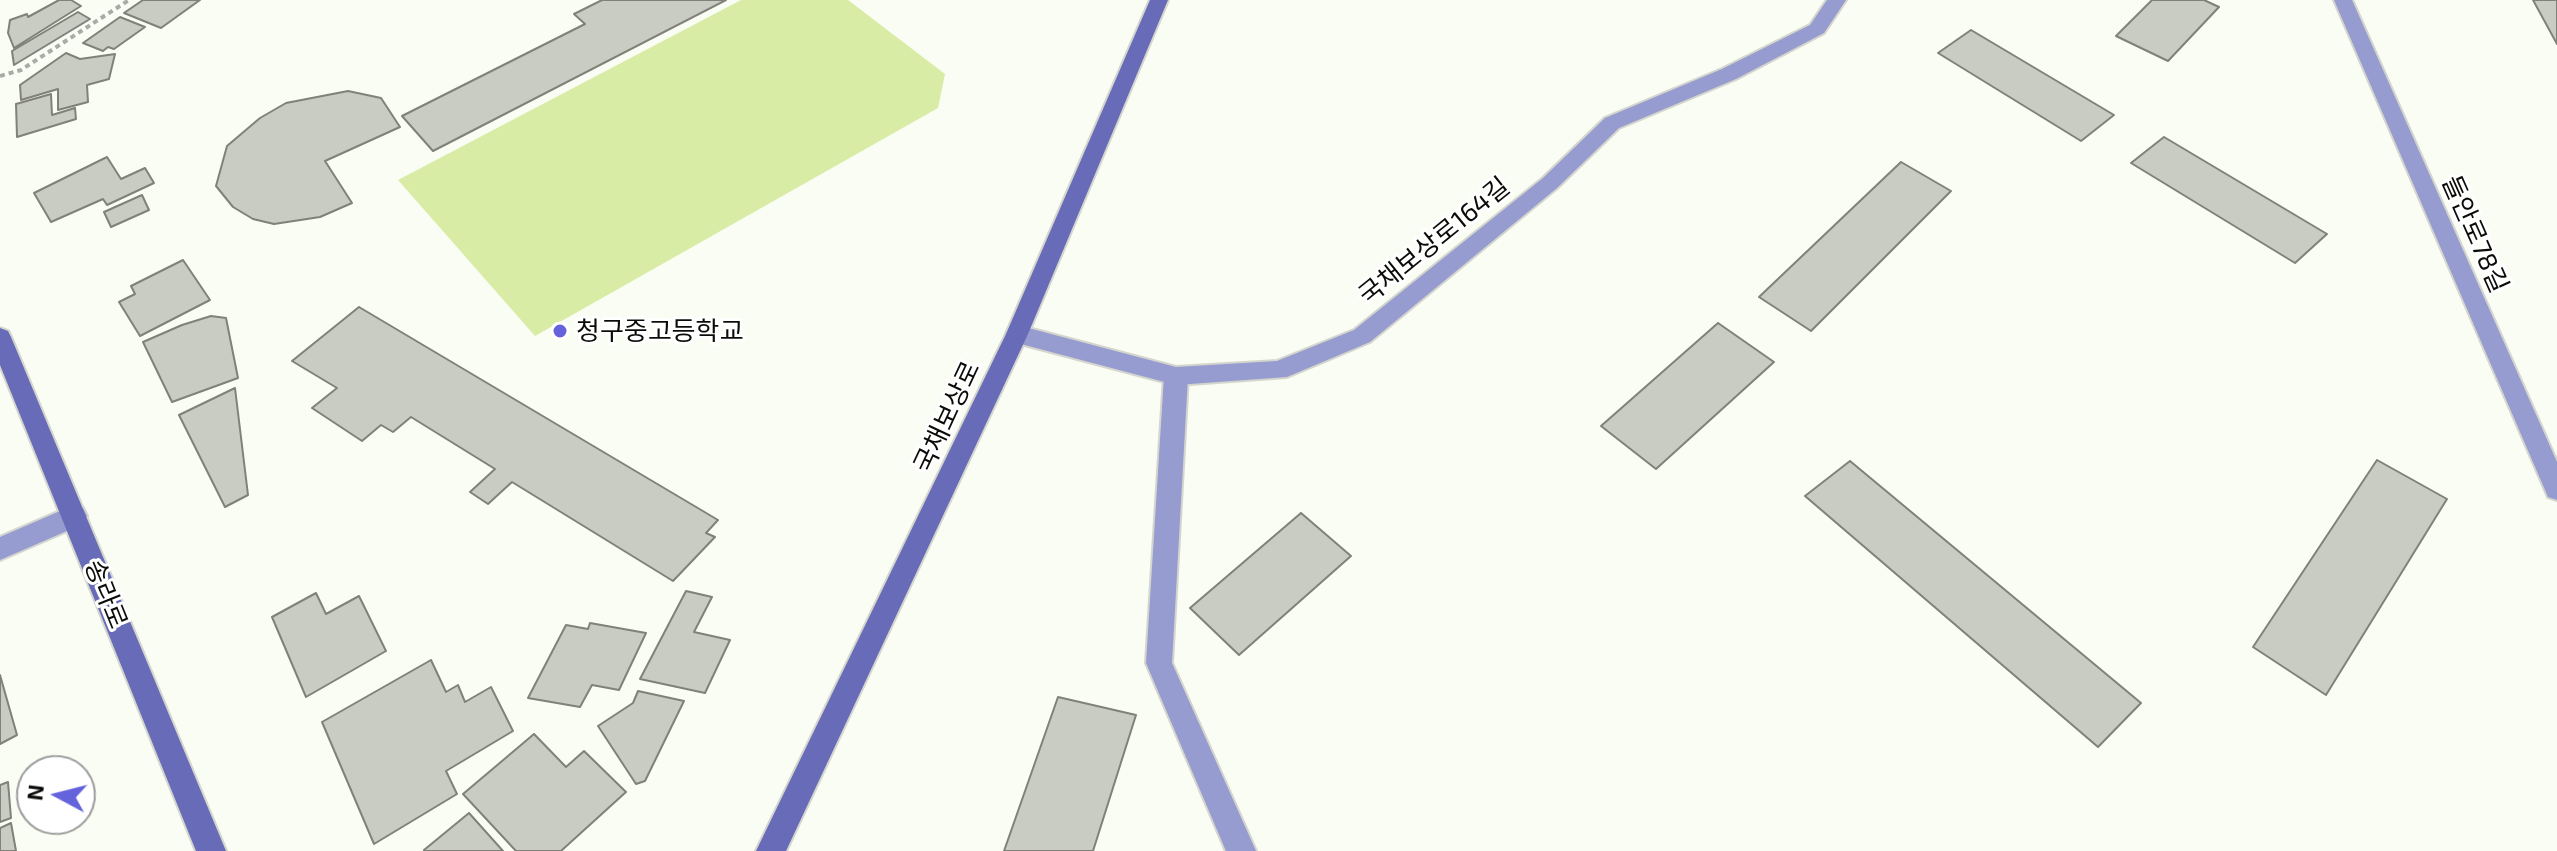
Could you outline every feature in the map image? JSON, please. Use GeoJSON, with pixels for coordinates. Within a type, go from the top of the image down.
{"type":"FeatureCollection","features":[{"type":"Feature","properties":{"kind":"main road","name":"국채보상로"},"geometry":{"type":"LineString","coordinates":[[771,851],[1017,334],[1159,0]]}},
{"type":"Feature","properties":{"kind":"main road","name":"송라로"},"geometry":{"type":"LineString","coordinates":[[0,337],[211,851]]}},
{"type":"Feature","properties":{"kind":"street","name":"국채보상로164길"},"geometry":{"type":"LineString","coordinates":[[1017,334],[1176,376],[1279,370],[1362,336],[1550,183],[1612,123],[1729,74],[1817,29],[1837,0]]}},
{"type":"Feature","properties":{"kind":"street","name":"들안로78길"},"geometry":{"type":"LineString","coordinates":[[2343,0],[2557,490]]}},
{"type":"Feature","properties":{"kind":"street"},"geometry":{"type":"LineString","coordinates":[[1176,376],[1159,663],[1241,851]]}},
{"type":"Feature","properties":{"kind":"street"},"geometry":{"type":"LineString","coordinates":[[0,549],[74,516]]}},
{"type":"Feature","properties":{"kind":"path"},"geometry":{"type":"LineString","coordinates":[[0,76],[21,70],[129,0]]}},
{"type":"Feature","properties":{"kind":"green space"},"geometry":{"type":"Polygon","coordinates":[[[741,0],[848,0],[945,74],[938,108],[535,336],[398,180],[741,0]]]}},
{"type":"Feature","properties":{"kind":"building"},"geometry":{"type":"Polygon","coordinates":[[[59,0],[71,0],[81,6],[14,48],[8,33],[10,20],[27,14],[28,17],[59,0]]]}},
{"type":"Feature","properties":{"kind":"building"},"geometry":{"type":"Polygon","coordinates":[[[143,0],[200,0],[161,28],[124,13],[143,0]]]}},
{"type":"Feature","properties":{"kind":"building"},"geometry":{"type":"Polygon","coordinates":[[[602,0],[726,0],[433,151],[402,116],[585,24],[574,14],[602,0]]]}},
{"type":"Feature","properties":{"kind":"building"},"geometry":{"type":"Polygon","coordinates":[[[2152,0],[2204,0],[2219,7],[2168,61],[2116,36],[2152,0]]]}},
{"type":"Feature","properties":{"kind":"building"},"geometry":{"type":"Polygon","coordinates":[[[2533,0],[2557,0],[2557,44],[2533,0]]]}},
{"type":"Feature","properties":{"kind":"building"},"geometry":{"type":"Polygon","coordinates":[[[78,12],[90,19],[14,65],[12,51],[78,12]]]}},
{"type":"Feature","properties":{"kind":"building"},"geometry":{"type":"Polygon","coordinates":[[[120,17],[145,27],[114,49],[108,47],[103,51],[83,43],[120,17]]]}},
{"type":"Feature","properties":{"kind":"building"},"geometry":{"type":"Polygon","coordinates":[[[1971,30],[2114,115],[2081,141],[1938,53],[1971,30]]]}},
{"type":"Feature","properties":{"kind":"building"},"geometry":{"type":"Polygon","coordinates":[[[66,53],[80,59],[115,54],[109,79],[87,85],[88,102],[58,110],[58,89],[21,100],[20,85],[66,53]]]}},
{"type":"Feature","properties":{"kind":"building"},"geometry":{"type":"Polygon","coordinates":[[[348,91],[381,98],[400,127],[325,161],[352,203],[320,217],[274,224],[253,219],[233,207],[216,186],[227,146],[260,118],[286,103],[348,91]]]}},
{"type":"Feature","properties":{"kind":"building"},"geometry":{"type":"Polygon","coordinates":[[[51,94],[52,115],[75,108],[76,119],[17,137],[16,104],[51,94]]]}},
{"type":"Feature","properties":{"kind":"building"},"geometry":{"type":"Polygon","coordinates":[[[2164,137],[2327,234],[2295,263],[2131,163],[2164,137]]]}},
{"type":"Feature","properties":{"kind":"building"},"geometry":{"type":"Polygon","coordinates":[[[107,157],[121,179],[145,168],[154,183],[107,205],[103,199],[51,222],[34,193],[107,157]]]}},
{"type":"Feature","properties":{"kind":"building"},"geometry":{"type":"Polygon","coordinates":[[[1901,162],[1951,191],[1811,331],[1759,297],[1901,162]]]}},
{"type":"Feature","properties":{"kind":"building"},"geometry":{"type":"Polygon","coordinates":[[[142,195],[149,210],[111,227],[104,212],[142,195]]]}},
{"type":"Feature","properties":{"kind":"building"},"geometry":{"type":"Polygon","coordinates":[[[183,260],[210,300],[140,336],[119,302],[135,294],[131,286],[183,260]]]}},
{"type":"Feature","properties":{"kind":"building"},"geometry":{"type":"Polygon","coordinates":[[[359,307],[718,520],[706,533],[715,537],[673,581],[512,482],[488,504],[470,492],[495,469],[411,417],[393,432],[381,425],[362,441],[312,408],[337,388],[292,361],[359,307]]]}},
{"type":"Feature","properties":{"kind":"building"},"geometry":{"type":"Polygon","coordinates":[[[211,316],[226,318],[238,378],[172,402],[143,342],[211,316]]]}},
{"type":"Feature","properties":{"kind":"building"},"geometry":{"type":"Polygon","coordinates":[[[1718,323],[1774,362],[1656,469],[1601,426],[1718,323]]]}},
{"type":"Feature","properties":{"kind":"building"},"geometry":{"type":"Polygon","coordinates":[[[235,388],[248,495],[225,507],[179,415],[235,388]]]}},
{"type":"Feature","properties":{"kind":"building"},"geometry":{"type":"Polygon","coordinates":[[[2377,460],[2447,499],[2326,695],[2253,647],[2377,460]]]}},
{"type":"Feature","properties":{"kind":"building"},"geometry":{"type":"Polygon","coordinates":[[[1850,461],[2141,703],[2098,747],[1805,496],[1850,461]]]}},
{"type":"Feature","properties":{"kind":"building"},"geometry":{"type":"Polygon","coordinates":[[[1301,513],[1351,556],[1239,655],[1190,608],[1301,513]]]}},
{"type":"Feature","properties":{"kind":"building"},"geometry":{"type":"Polygon","coordinates":[[[686,591],[712,597],[694,632],[730,640],[705,693],[640,679],[686,591]]]}},
{"type":"Feature","properties":{"kind":"building"},"geometry":{"type":"Polygon","coordinates":[[[316,593],[326,614],[359,596],[386,651],[306,697],[272,617],[316,593]]]}},
{"type":"Feature","properties":{"kind":"building"},"geometry":{"type":"Polygon","coordinates":[[[590,623],[646,633],[619,690],[592,685],[580,707],[528,698],[566,625],[588,629],[590,623]]]}},
{"type":"Feature","properties":{"kind":"building"},"geometry":{"type":"Polygon","coordinates":[[[431,660],[446,692],[458,685],[465,702],[491,687],[513,731],[446,771],[457,794],[374,844],[322,722],[431,660]]]}},
{"type":"Feature","properties":{"kind":"building"},"geometry":{"type":"Polygon","coordinates":[[[0,675],[17,735],[0,744],[0,675]]]}},
{"type":"Feature","properties":{"kind":"building"},"geometry":{"type":"Polygon","coordinates":[[[638,691],[684,701],[645,781],[636,784],[598,726],[633,703],[638,691]]]}},
{"type":"Feature","properties":{"kind":"building"},"geometry":{"type":"Polygon","coordinates":[[[1058,697],[1136,715],[1093,851],[1004,851],[1058,697]]]}},
{"type":"Feature","properties":{"kind":"building"},"geometry":{"type":"Polygon","coordinates":[[[534,734],[566,767],[584,751],[626,792],[561,851],[516,851],[463,794],[534,734]]]}},
{"type":"Feature","properties":{"kind":"building"},"geometry":{"type":"Polygon","coordinates":[[[8,782],[11,818],[0,822],[0,785],[8,782]]]}},
{"type":"Feature","properties":{"kind":"building"},"geometry":{"type":"Polygon","coordinates":[[[469,813],[503,851],[424,850],[469,813]]]}},
{"type":"Feature","properties":{"kind":"building"},"geometry":{"type":"Polygon","coordinates":[[[11,823],[16,851],[0,851],[0,828],[11,823]]]}},
{"type":"Feature","properties":{"kind":"place","name":"청구중고등학교"},"geometry":{"type":"Point","coordinates":[560,331]}}]}
